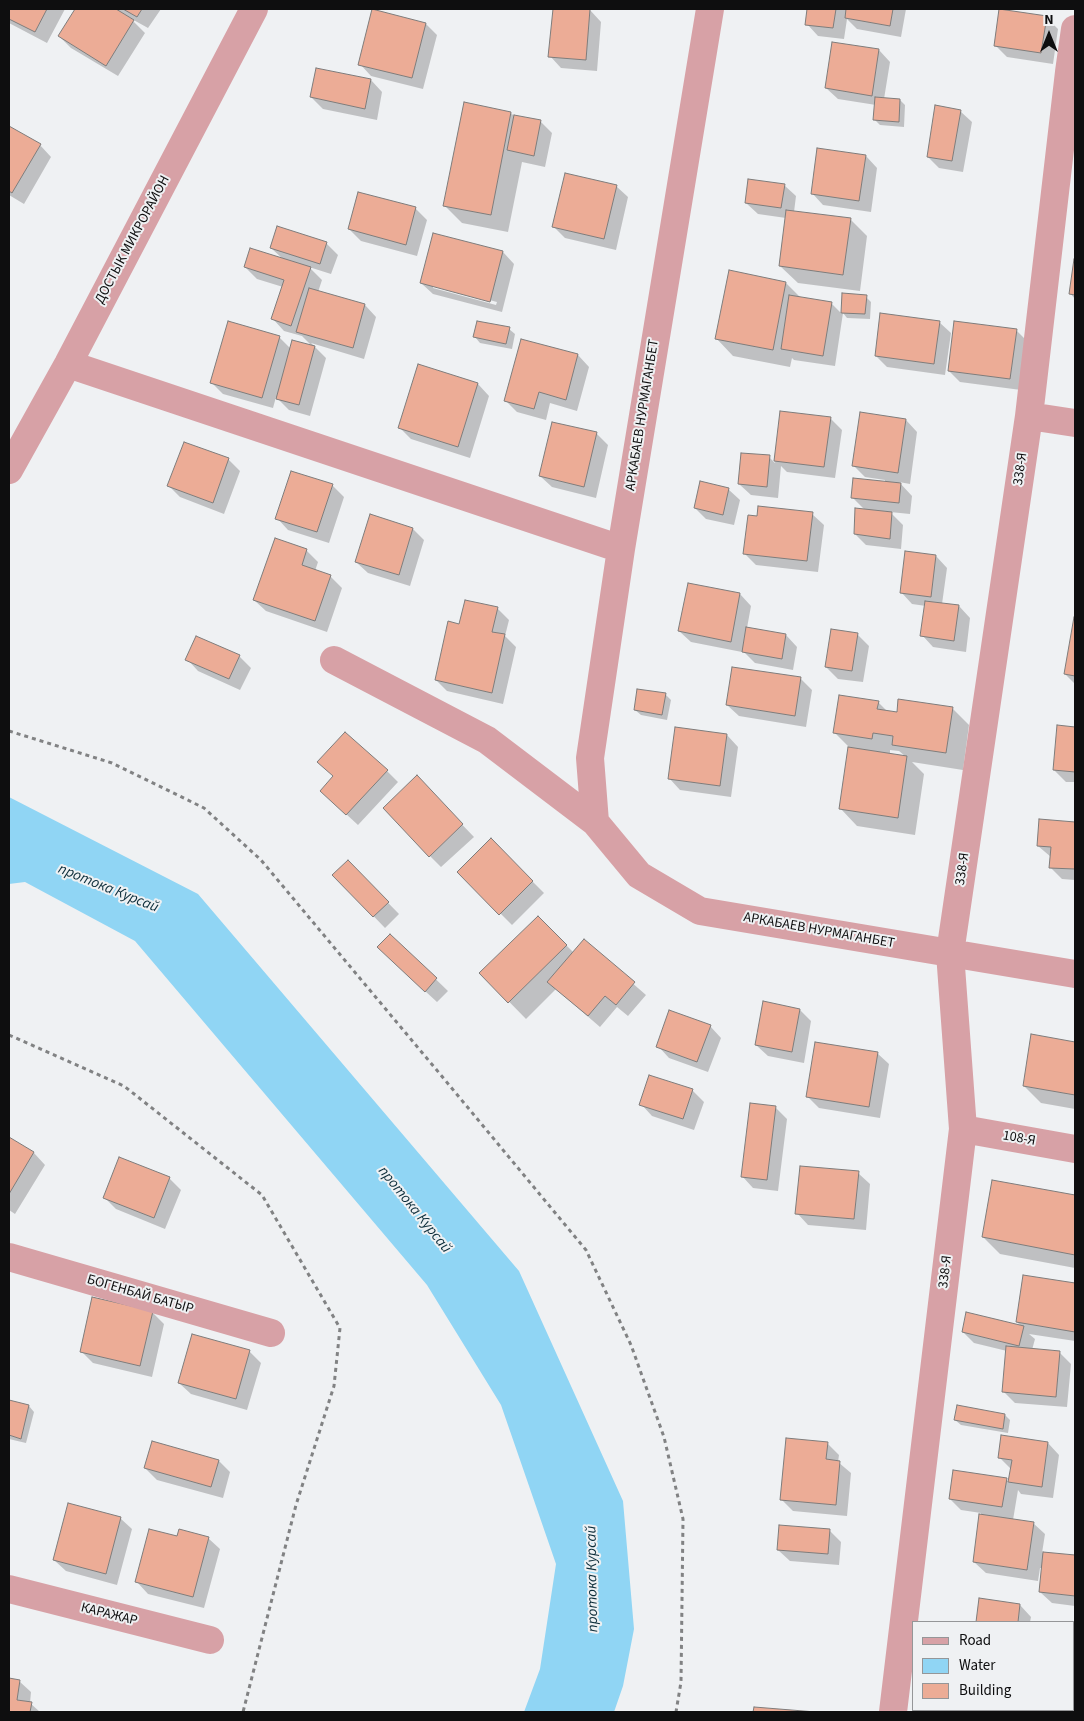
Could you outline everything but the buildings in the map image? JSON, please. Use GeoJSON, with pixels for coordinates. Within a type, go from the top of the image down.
{"type":"FeatureCollection","features":[{"type":"Feature","properties":{"kind":"street","name":"ДОСТЫК МИКРОРАЙОН"},"geometry":{"type":"LineString","coordinates":[[9,470],[68,364],[254,9]]}},
{"type":"Feature","properties":{"kind":"street","name":"АРКАБАЕВ НУРМАГАНБЕТ"},"geometry":{"type":"LineString","coordinates":[[595,822],[590,758],[621,548],[710,9]]}},
{"type":"Feature","properties":{"kind":"street","name":"338-Я"},"geometry":{"type":"LineString","coordinates":[[900,1703],[963,1129],[950,953],[1029,416],[1072,73],[1075,28]]}},
{"type":"Feature","properties":{"kind":"street"},"geometry":{"type":"LineString","coordinates":[[68,364],[621,548]]}},
{"type":"Feature","properties":{"kind":"street"},"geometry":{"type":"LineString","coordinates":[[1029,416],[1075,423]]}},
{"type":"Feature","properties":{"kind":"street","name":"АРКАБАЕВ НУРМАГАНБЕТ"},"geometry":{"type":"LineString","coordinates":[[334,660],[487,740],[595,822],[639,875],[700,911],[1075,974]]}},
{"type":"Feature","properties":{"kind":"street","name":"108-Я"},"geometry":{"type":"LineString","coordinates":[[963,1129],[1075,1149]]}},
{"type":"Feature","properties":{"kind":"street","name":"БОГЕНБАЙ БАТЫР"},"geometry":{"type":"LineString","coordinates":[[9,1257],[271,1333]]}},
{"type":"Feature","properties":{"kind":"street","name":"КАРАЖАР"},"geometry":{"type":"LineString","coordinates":[[9,1589],[210,1640]]}},
{"type":"Feature","properties":{"kind":"path"},"geometry":{"type":"LineString","coordinates":[[9,730],[112,763],[204,808],[261,860],[586,1250],[631,1346],[658,1419],[683,1519],[680,1682],[676,1712]]}},
{"type":"Feature","properties":{"kind":"water","name":"протока Курсай"},"geometry":{"type":"Polygon","coordinates":[[[9,797],[198,894],[519,1271],[623,1501],[634,1629],[623,1686],[614,1712],[524,1712],[540,1669],[556,1564],[501,1405],[427,1285],[135,941],[25,882],[9,884],[9,797]]]}}]}
